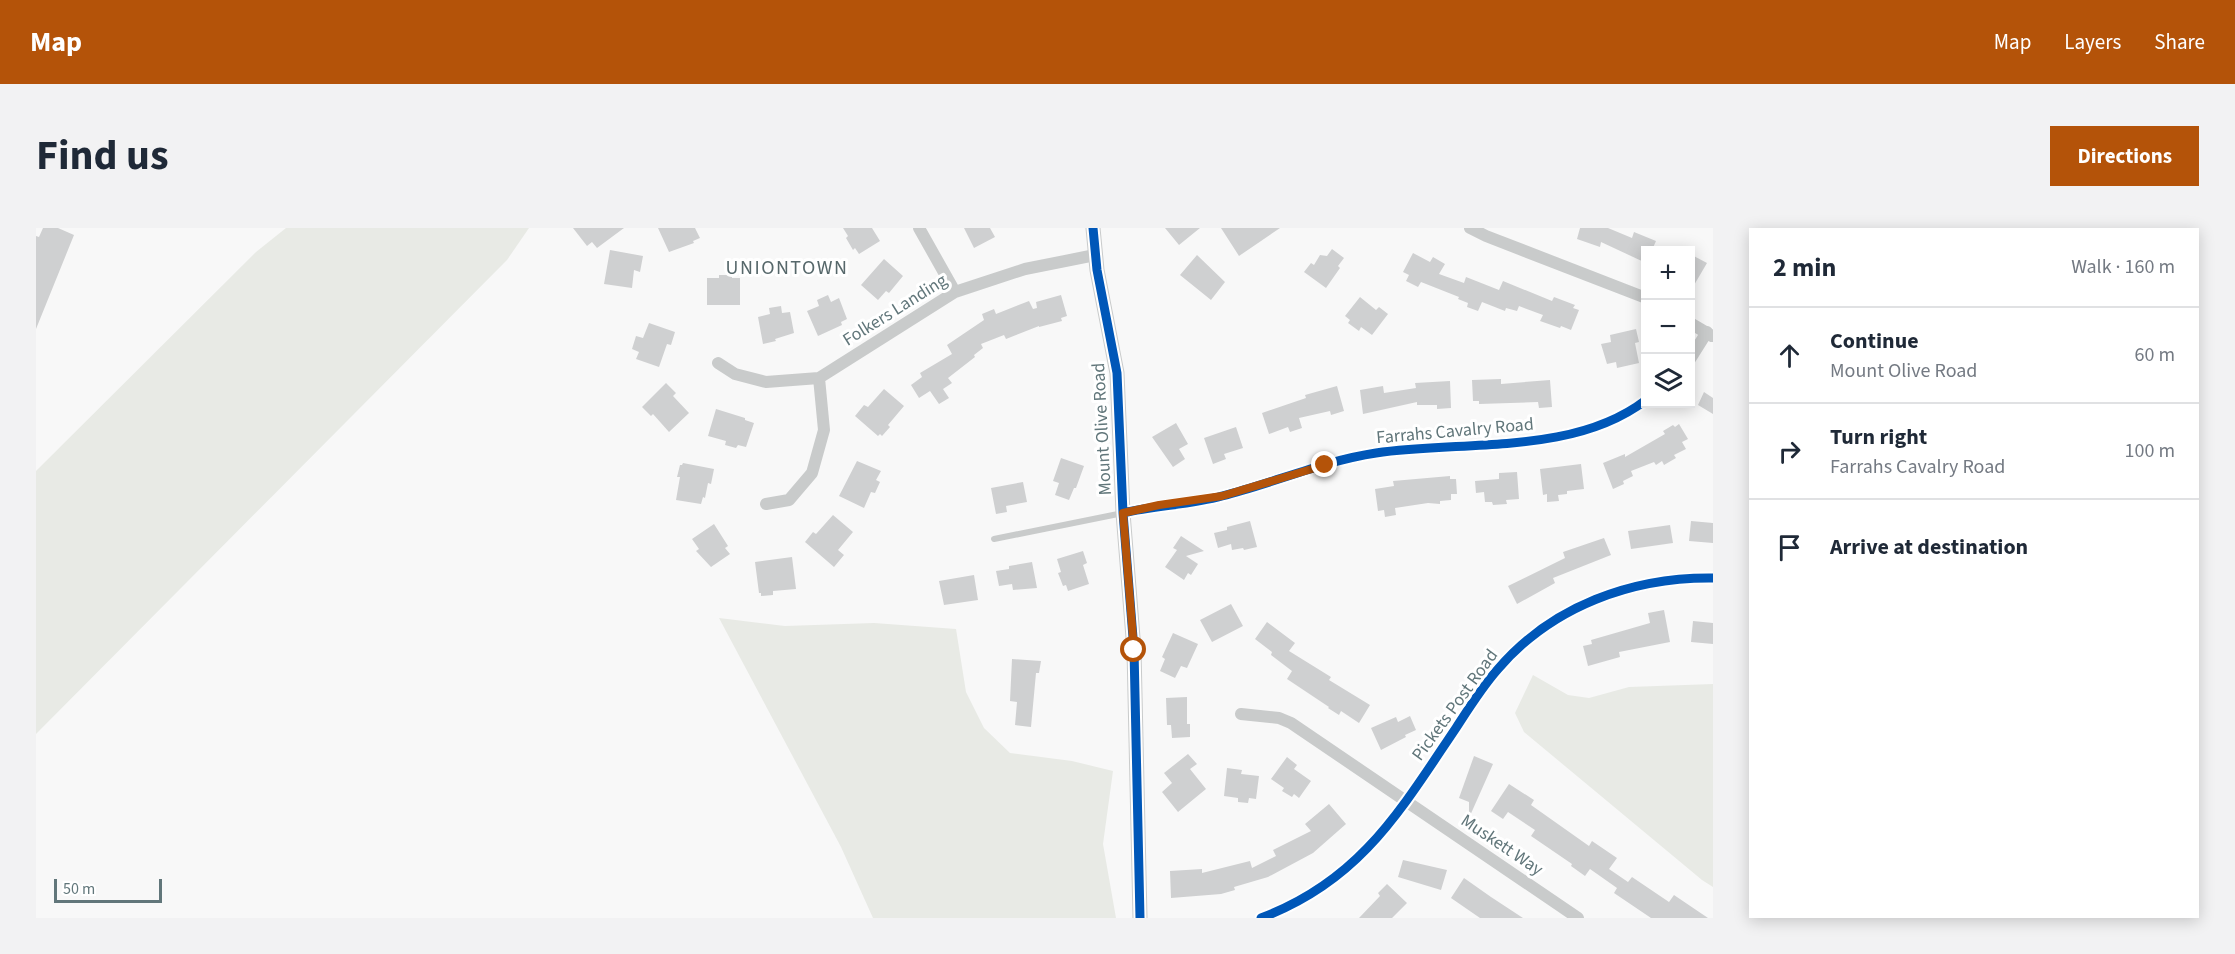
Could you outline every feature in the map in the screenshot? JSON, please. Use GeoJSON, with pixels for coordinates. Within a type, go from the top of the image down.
{"type":"FeatureCollection","features":[{"type":"Feature","properties":{"kind":"street"},"geometry":{"type":"LineString","coordinates":[[919,228],[956,292]]}},
{"type":"Feature","properties":{"kind":"street","name":"Mount Olive Road"},"geometry":{"type":"LineString","coordinates":[[1093,228],[1095,255],[1117,373],[1123,513],[1134,650],[1140,918]]}},
{"type":"Feature","properties":{"kind":"street"},"geometry":{"type":"LineString","coordinates":[[1470,228],[1641,296]]}},
{"type":"Feature","properties":{"kind":"street","name":"Folkers Landing"},"geometry":{"type":"LineString","coordinates":[[718,363],[735,374],[766,382],[819,378],[956,292],[1025,269],[1095,255]]}},
{"type":"Feature","properties":{"kind":"street"},"geometry":{"type":"LineString","coordinates":[[1694,354],[1710,334],[1695,325]]}},
{"type":"Feature","properties":{"kind":"street"},"geometry":{"type":"LineString","coordinates":[[766,504],[789,500],[812,473],[824,430],[819,378]]}},
{"type":"Feature","properties":{"kind":"street","name":"Farrahs Cavalry Road"},"geometry":{"type":"LineString","coordinates":[[1123,513],[1222,496],[1325,465],[1375,453],[1433,446],[1536,441],[1560,437],[1601,425],[1641,403]]}},
{"type":"Feature","properties":{"kind":"street","name":"Pickets Post Road"},"geometry":{"type":"LineString","coordinates":[[1262,918],[1292,905],[1328,884],[1372,845],[1406,802],[1485,686],[1507,660],[1534,635],[1575,608],[1629,587],[1662,580],[1713,578]]}},
{"type":"Feature","properties":{"kind":"street","name":"Muskett Way"},"geometry":{"type":"LineString","coordinates":[[1241,714],[1279,718],[1291,723],[1578,918]]}},
{"type":"Feature","properties":{"kind":"lane"},"geometry":{"type":"LineString","coordinates":[[994,539],[1123,513]]}},
{"type":"Feature","properties":{"kind":"shaded area"},"geometry":{"type":"Polygon","coordinates":[[[286,228],[529,228],[507,260],[36,734],[36,471],[256,252],[286,228]]]}},
{"type":"Feature","properties":{"kind":"shaded area"},"geometry":{"type":"Polygon","coordinates":[[[719,618],[785,626],[874,623],[956,629],[966,692],[984,728],[1010,753],[1072,761],[1113,771],[1103,844],[1116,918],[873,918],[841,847],[719,618]]]}},
{"type":"Feature","properties":{"kind":"shaded area"},"geometry":{"type":"Polygon","coordinates":[[[1533,675],[1568,695],[1589,698],[1629,687],[1713,684],[1713,887],[1524,732],[1515,713],[1533,675]]]}},
{"type":"Feature","properties":{"kind":"building"},"geometry":{"type":"Polygon","coordinates":[[[43,228],[58,228],[74,235],[36,329],[36,236],[39,237],[43,228]]]}},
{"type":"Feature","properties":{"kind":"building"},"geometry":{"type":"Polygon","coordinates":[[[573,228],[624,228],[597,248],[592,242],[587,246],[573,228]]]}},
{"type":"Feature","properties":{"kind":"building"},"geometry":{"type":"Polygon","coordinates":[[[658,228],[695,228],[700,238],[693,241],[694,243],[669,252],[658,228]]]}},
{"type":"Feature","properties":{"kind":"building"},"geometry":{"type":"Polygon","coordinates":[[[843,228],[872,228],[880,241],[859,254],[855,248],[853,250],[843,228]]]}},
{"type":"Feature","properties":{"kind":"building"},"geometry":{"type":"Polygon","coordinates":[[[964,228],[990,228],[995,237],[974,248],[964,228]]]}},
{"type":"Feature","properties":{"kind":"building"},"geometry":{"type":"Polygon","coordinates":[[[1165,228],[1200,228],[1179,245],[1165,228]]]}},
{"type":"Feature","properties":{"kind":"building"},"geometry":{"type":"Polygon","coordinates":[[[1221,228],[1280,228],[1239,256],[1221,228]]]}},
{"type":"Feature","properties":{"kind":"building"},"geometry":{"type":"Polygon","coordinates":[[[1580,228],[1608,228],[1632,238],[1634,232],[1656,241],[1654,246],[1641,246],[1641,261],[1601,242],[1600,247],[1577,239],[1580,228]]]}},
{"type":"Feature","properties":{"kind":"building"},"geometry":{"type":"Polygon","coordinates":[[[1332,249],[1344,258],[1326,288],[1304,272],[1311,263],[1314,265],[1320,255],[1327,256],[1332,249]]]}},
{"type":"Feature","properties":{"kind":"building"},"geometry":{"type":"Polygon","coordinates":[[[610,250],[643,256],[640,272],[634,270],[632,288],[604,284],[610,250]]]}},
{"type":"Feature","properties":{"kind":"building"},"geometry":{"type":"Polygon","coordinates":[[[1413,253],[1430,262],[1433,257],[1445,264],[1439,274],[1464,283],[1466,277],[1499,290],[1503,281],[1552,301],[1554,297],[1575,305],[1573,308],[1579,310],[1571,330],[1540,321],[1543,315],[1519,306],[1517,311],[1506,308],[1505,311],[1482,302],[1478,311],[1467,307],[1468,303],[1458,299],[1459,297],[1421,282],[1418,287],[1406,281],[1409,275],[1403,272],[1413,253]]]}},
{"type":"Feature","properties":{"kind":"building"},"geometry":{"type":"Polygon","coordinates":[[[1197,255],[1225,282],[1211,300],[1180,275],[1197,255]]]}},
{"type":"Feature","properties":{"kind":"building"},"geometry":{"type":"Polygon","coordinates":[[[1695,257],[1707,263],[1695,283],[1695,257]]]}},
{"type":"Feature","properties":{"kind":"building"},"geometry":{"type":"Polygon","coordinates":[[[884,259],[903,276],[889,293],[886,291],[878,300],[861,285],[884,259]]]}},
{"type":"Feature","properties":{"kind":"building"},"geometry":{"type":"Polygon","coordinates":[[[719,275],[732,275],[732,278],[740,278],[740,305],[707,305],[707,278],[719,278],[719,275]]]}},
{"type":"Feature","properties":{"kind":"building"},"geometry":{"type":"Polygon","coordinates":[[[828,295],[831,302],[839,298],[847,319],[841,322],[842,325],[818,336],[807,311],[819,306],[817,300],[828,295]]]}},
{"type":"Feature","properties":{"kind":"building"},"geometry":{"type":"Polygon","coordinates":[[[1061,295],[1067,316],[1061,318],[1062,321],[1039,326],[1006,339],[1004,335],[981,344],[983,348],[974,355],[975,357],[948,378],[952,383],[943,389],[949,398],[939,404],[930,391],[919,398],[911,385],[922,377],[920,373],[952,354],[947,345],[984,320],[982,314],[994,309],[996,314],[1029,301],[1033,309],[1037,308],[1036,302],[1061,295]]]}},
{"type":"Feature","properties":{"kind":"building"},"geometry":{"type":"Polygon","coordinates":[[[1360,297],[1376,310],[1379,307],[1388,314],[1372,335],[1361,327],[1359,331],[1348,323],[1350,320],[1345,316],[1360,297]]]}},
{"type":"Feature","properties":{"kind":"building"},"geometry":{"type":"Polygon","coordinates":[[[781,306],[782,313],[790,312],[794,333],[763,344],[758,317],[770,314],[769,308],[781,306]]]}},
{"type":"Feature","properties":{"kind":"building"},"geometry":{"type":"Polygon","coordinates":[[[649,323],[675,332],[671,345],[667,344],[659,367],[636,359],[639,352],[632,349],[636,336],[643,338],[649,323]]]}},
{"type":"Feature","properties":{"kind":"building"},"geometry":{"type":"Polygon","coordinates":[[[1636,329],[1639,342],[1635,343],[1639,363],[1617,368],[1616,362],[1607,364],[1601,344],[1611,342],[1610,335],[1636,329]]]}},
{"type":"Feature","properties":{"kind":"building"},"geometry":{"type":"Polygon","coordinates":[[[1501,379],[1501,384],[1550,380],[1552,407],[1539,408],[1538,402],[1479,404],[1479,401],[1473,401],[1472,380],[1501,379]]]}},
{"type":"Feature","properties":{"kind":"building"},"geometry":{"type":"Polygon","coordinates":[[[1450,381],[1451,408],[1437,409],[1437,405],[1417,405],[1417,402],[1363,414],[1360,390],[1383,386],[1384,393],[1416,388],[1415,383],[1450,381]]]}},
{"type":"Feature","properties":{"kind":"building"},"geometry":{"type":"Polygon","coordinates":[[[666,383],[676,393],[673,396],[689,413],[669,432],[653,414],[651,416],[642,407],[666,383]]]}},
{"type":"Feature","properties":{"kind":"building"},"geometry":{"type":"Polygon","coordinates":[[[1337,386],[1344,411],[1331,415],[1330,411],[1299,418],[1302,428],[1290,432],[1288,427],[1269,434],[1262,413],[1306,398],[1305,395],[1337,386]]]}},
{"type":"Feature","properties":{"kind":"building"},"geometry":{"type":"Polygon","coordinates":[[[884,389],[904,406],[888,425],[890,427],[882,436],[880,434],[878,436],[855,416],[864,405],[868,407],[884,389]]]}},
{"type":"Feature","properties":{"kind":"building"},"geometry":{"type":"Polygon","coordinates":[[[1704,392],[1713,398],[1713,414],[1698,405],[1704,392]]]}},
{"type":"Feature","properties":{"kind":"building"},"geometry":{"type":"Polygon","coordinates":[[[716,409],[754,423],[746,447],[738,445],[736,448],[725,445],[726,441],[708,436],[716,409]]]}},
{"type":"Feature","properties":{"kind":"building"},"geometry":{"type":"Polygon","coordinates":[[[1176,423],[1188,444],[1179,449],[1185,459],[1173,467],[1152,437],[1176,423]]]}},
{"type":"Feature","properties":{"kind":"building"},"geometry":{"type":"Polygon","coordinates":[[[1679,424],[1688,439],[1682,442],[1686,449],[1674,455],[1676,458],[1664,465],[1662,461],[1656,465],[1654,462],[1631,471],[1633,476],[1623,481],[1624,484],[1613,489],[1603,463],[1625,454],[1625,457],[1665,434],[1663,431],[1679,424]]]}},
{"type":"Feature","properties":{"kind":"building"},"geometry":{"type":"Polygon","coordinates":[[[1236,427],[1243,448],[1224,454],[1226,459],[1213,464],[1204,438],[1236,427]]]}},
{"type":"Feature","properties":{"kind":"building"},"geometry":{"type":"Polygon","coordinates":[[[1061,458],[1084,466],[1069,500],[1055,495],[1059,483],[1053,481],[1061,458]]]}},
{"type":"Feature","properties":{"kind":"building"},"geometry":{"type":"Polygon","coordinates":[[[857,461],[881,471],[876,480],[880,482],[875,493],[871,492],[864,508],[839,496],[857,461]]]}},
{"type":"Feature","properties":{"kind":"building"},"geometry":{"type":"Polygon","coordinates":[[[683,463],[714,469],[711,484],[708,483],[705,498],[703,497],[701,504],[676,500],[680,477],[677,477],[680,465],[683,463]]]}},
{"type":"Feature","properties":{"kind":"building"},"geometry":{"type":"Polygon","coordinates":[[[1581,464],[1584,489],[1567,491],[1567,494],[1558,495],[1559,501],[1547,502],[1547,494],[1543,495],[1540,469],[1581,464]]]}},
{"type":"Feature","properties":{"kind":"building"},"geometry":{"type":"Polygon","coordinates":[[[1517,472],[1519,499],[1506,500],[1507,504],[1493,505],[1492,502],[1485,502],[1484,492],[1476,493],[1475,481],[1499,479],[1499,473],[1517,472]]]}},
{"type":"Feature","properties":{"kind":"building"},"geometry":{"type":"Polygon","coordinates":[[[1450,476],[1450,479],[1456,479],[1457,494],[1451,494],[1451,500],[1440,501],[1440,504],[1428,503],[1395,508],[1396,515],[1385,517],[1384,510],[1378,511],[1375,489],[1394,486],[1393,481],[1450,476]]]}},
{"type":"Feature","properties":{"kind":"building"},"geometry":{"type":"Polygon","coordinates":[[[1023,482],[1027,502],[1006,506],[1007,512],[996,514],[991,488],[1023,482]]]}},
{"type":"Feature","properties":{"kind":"building"},"geometry":{"type":"Polygon","coordinates":[[[833,515],[853,532],[838,550],[844,555],[834,567],[805,542],[813,532],[816,534],[833,515]]]}},
{"type":"Feature","properties":{"kind":"building"},"geometry":{"type":"Polygon","coordinates":[[[1250,521],[1257,547],[1232,550],[1231,544],[1218,548],[1214,533],[1250,521]]]}},
{"type":"Feature","properties":{"kind":"building"},"geometry":{"type":"Polygon","coordinates":[[[1691,521],[1713,523],[1713,543],[1689,541],[1691,521]]]}},
{"type":"Feature","properties":{"kind":"building"},"geometry":{"type":"Polygon","coordinates":[[[714,524],[728,546],[725,548],[730,554],[711,567],[696,551],[699,549],[692,539],[714,524]]]}},
{"type":"Feature","properties":{"kind":"building"},"geometry":{"type":"Polygon","coordinates":[[[1670,525],[1673,543],[1631,549],[1628,531],[1670,525]]]}},
{"type":"Feature","properties":{"kind":"building"},"geometry":{"type":"Polygon","coordinates":[[[1181,536],[1204,551],[1186,556],[1198,564],[1191,575],[1188,573],[1184,580],[1165,567],[1177,550],[1173,548],[1181,536]]]}},
{"type":"Feature","properties":{"kind":"building"},"geometry":{"type":"Polygon","coordinates":[[[1604,538],[1611,555],[1553,578],[1555,583],[1517,604],[1508,586],[1565,558],[1563,552],[1604,538]]]}},
{"type":"Feature","properties":{"kind":"building"},"geometry":{"type":"Polygon","coordinates":[[[1083,551],[1087,563],[1083,565],[1089,584],[1068,591],[1066,585],[1063,586],[1058,573],[1061,572],[1057,559],[1083,551]]]}},
{"type":"Feature","properties":{"kind":"building"},"geometry":{"type":"Polygon","coordinates":[[[792,557],[796,589],[773,591],[773,595],[761,596],[755,562],[792,557]]]}},
{"type":"Feature","properties":{"kind":"building"},"geometry":{"type":"Polygon","coordinates":[[[1032,562],[1037,588],[1013,590],[1012,584],[999,586],[996,571],[1032,562]]]}},
{"type":"Feature","properties":{"kind":"building"},"geometry":{"type":"Polygon","coordinates":[[[974,575],[978,600],[944,605],[939,581],[974,575]]]}},
{"type":"Feature","properties":{"kind":"building"},"geometry":{"type":"Polygon","coordinates":[[[1231,604],[1243,626],[1212,642],[1200,620],[1231,604]]]}},
{"type":"Feature","properties":{"kind":"building"},"geometry":{"type":"Polygon","coordinates":[[[1664,610],[1670,642],[1619,652],[1620,657],[1588,666],[1583,646],[1592,644],[1591,640],[1650,623],[1648,613],[1664,610]]]}},
{"type":"Feature","properties":{"kind":"building"},"geometry":{"type":"Polygon","coordinates":[[[1693,621],[1713,623],[1713,644],[1691,642],[1693,621]]]}},
{"type":"Feature","properties":{"kind":"building"},"geometry":{"type":"Polygon","coordinates":[[[1267,622],[1295,643],[1289,651],[1331,677],[1329,680],[1370,705],[1359,723],[1341,711],[1339,715],[1287,679],[1292,671],[1255,639],[1267,622]]]}},
{"type":"Feature","properties":{"kind":"building"},"geometry":{"type":"Polygon","coordinates":[[[1173,633],[1198,644],[1187,668],[1181,666],[1175,678],[1160,671],[1165,659],[1162,657],[1173,633]]]}},
{"type":"Feature","properties":{"kind":"building"},"geometry":{"type":"Polygon","coordinates":[[[1012,659],[1041,661],[1039,673],[1036,673],[1031,727],[1015,725],[1017,702],[1010,701],[1012,659]]]}},
{"type":"Feature","properties":{"kind":"building"},"geometry":{"type":"Polygon","coordinates":[[[1187,697],[1187,724],[1190,724],[1190,737],[1172,738],[1171,725],[1167,725],[1166,698],[1187,697]]]}},
{"type":"Feature","properties":{"kind":"building"},"geometry":{"type":"Polygon","coordinates":[[[1410,716],[1416,730],[1381,750],[1371,728],[1396,717],[1398,722],[1410,716]]]}},
{"type":"Feature","properties":{"kind":"building"},"geometry":{"type":"Polygon","coordinates":[[[1188,754],[1197,764],[1190,769],[1206,789],[1178,812],[1162,792],[1172,783],[1164,773],[1188,754]]]}},
{"type":"Feature","properties":{"kind":"building"},"geometry":{"type":"Polygon","coordinates":[[[1474,756],[1493,764],[1469,818],[1469,802],[1459,798],[1474,756]]]}},
{"type":"Feature","properties":{"kind":"building"},"geometry":{"type":"Polygon","coordinates":[[[1287,757],[1297,765],[1294,769],[1311,781],[1299,798],[1282,791],[1284,788],[1271,779],[1287,757]]]}},
{"type":"Feature","properties":{"kind":"building"},"geometry":{"type":"Polygon","coordinates":[[[1227,768],[1242,770],[1241,774],[1259,776],[1256,799],[1249,798],[1248,803],[1238,802],[1238,798],[1224,796],[1227,768]]]}},
{"type":"Feature","properties":{"kind":"building"},"geometry":{"type":"Polygon","coordinates":[[[1509,784],[1534,800],[1531,805],[1589,846],[1592,841],[1617,858],[1609,869],[1628,882],[1632,877],[1669,902],[1674,895],[1708,918],[1651,918],[1614,893],[1617,888],[1590,869],[1585,876],[1571,866],[1572,864],[1531,836],[1535,830],[1508,812],[1503,819],[1491,811],[1509,784]]]}},
{"type":"Feature","properties":{"kind":"building"},"geometry":{"type":"Polygon","coordinates":[[[1329,804],[1346,824],[1313,853],[1268,877],[1234,887],[1235,890],[1221,894],[1171,898],[1170,871],[1202,869],[1202,873],[1250,861],[1252,868],[1276,856],[1273,850],[1311,831],[1305,824],[1329,804]]]}},
{"type":"Feature","properties":{"kind":"building"},"geometry":{"type":"Polygon","coordinates":[[[1403,860],[1447,870],[1441,890],[1398,877],[1403,860]]]}},
{"type":"Feature","properties":{"kind":"building"},"geometry":{"type":"Polygon","coordinates":[[[1464,878],[1523,918],[1480,918],[1451,898],[1464,878]]]}},
{"type":"Feature","properties":{"kind":"building"},"geometry":{"type":"Polygon","coordinates":[[[1387,884],[1407,903],[1392,918],[1359,918],[1380,896],[1378,893],[1387,884]]]}},
{"type":"Feature","properties":{"kind":"cycle path"},"geometry":{"type":"LineString","coordinates":[[1093,228],[1097,270],[1117,373],[1123,513],[1134,650],[1140,918]]}},
{"type":"Feature","properties":{"kind":"cycle path"},"geometry":{"type":"LineString","coordinates":[[1123,513],[1210,499],[1337,461],[1376,453],[1516,443],[1551,438],[1585,430],[1617,418],[1641,403]]}},
{"type":"Feature","properties":{"kind":"cycle path"},"geometry":{"type":"LineString","coordinates":[[1261,918],[1296,903],[1325,884],[1351,864],[1375,840],[1416,788],[1492,676],[1519,647],[1543,628],[1568,612],[1624,590],[1653,583],[1713,578]]}},
{"type":"Feature","properties":{"kind":"district","name":"UNIONTOWN"},"geometry":{"type":"Point","coordinates":[787,268]}},
{"type":"Feature","properties":{"kind":"route"},"geometry":{"type":"LineString","coordinates":[[1134,650],[1123,513],[1222,496],[1325,465]]}}]}
